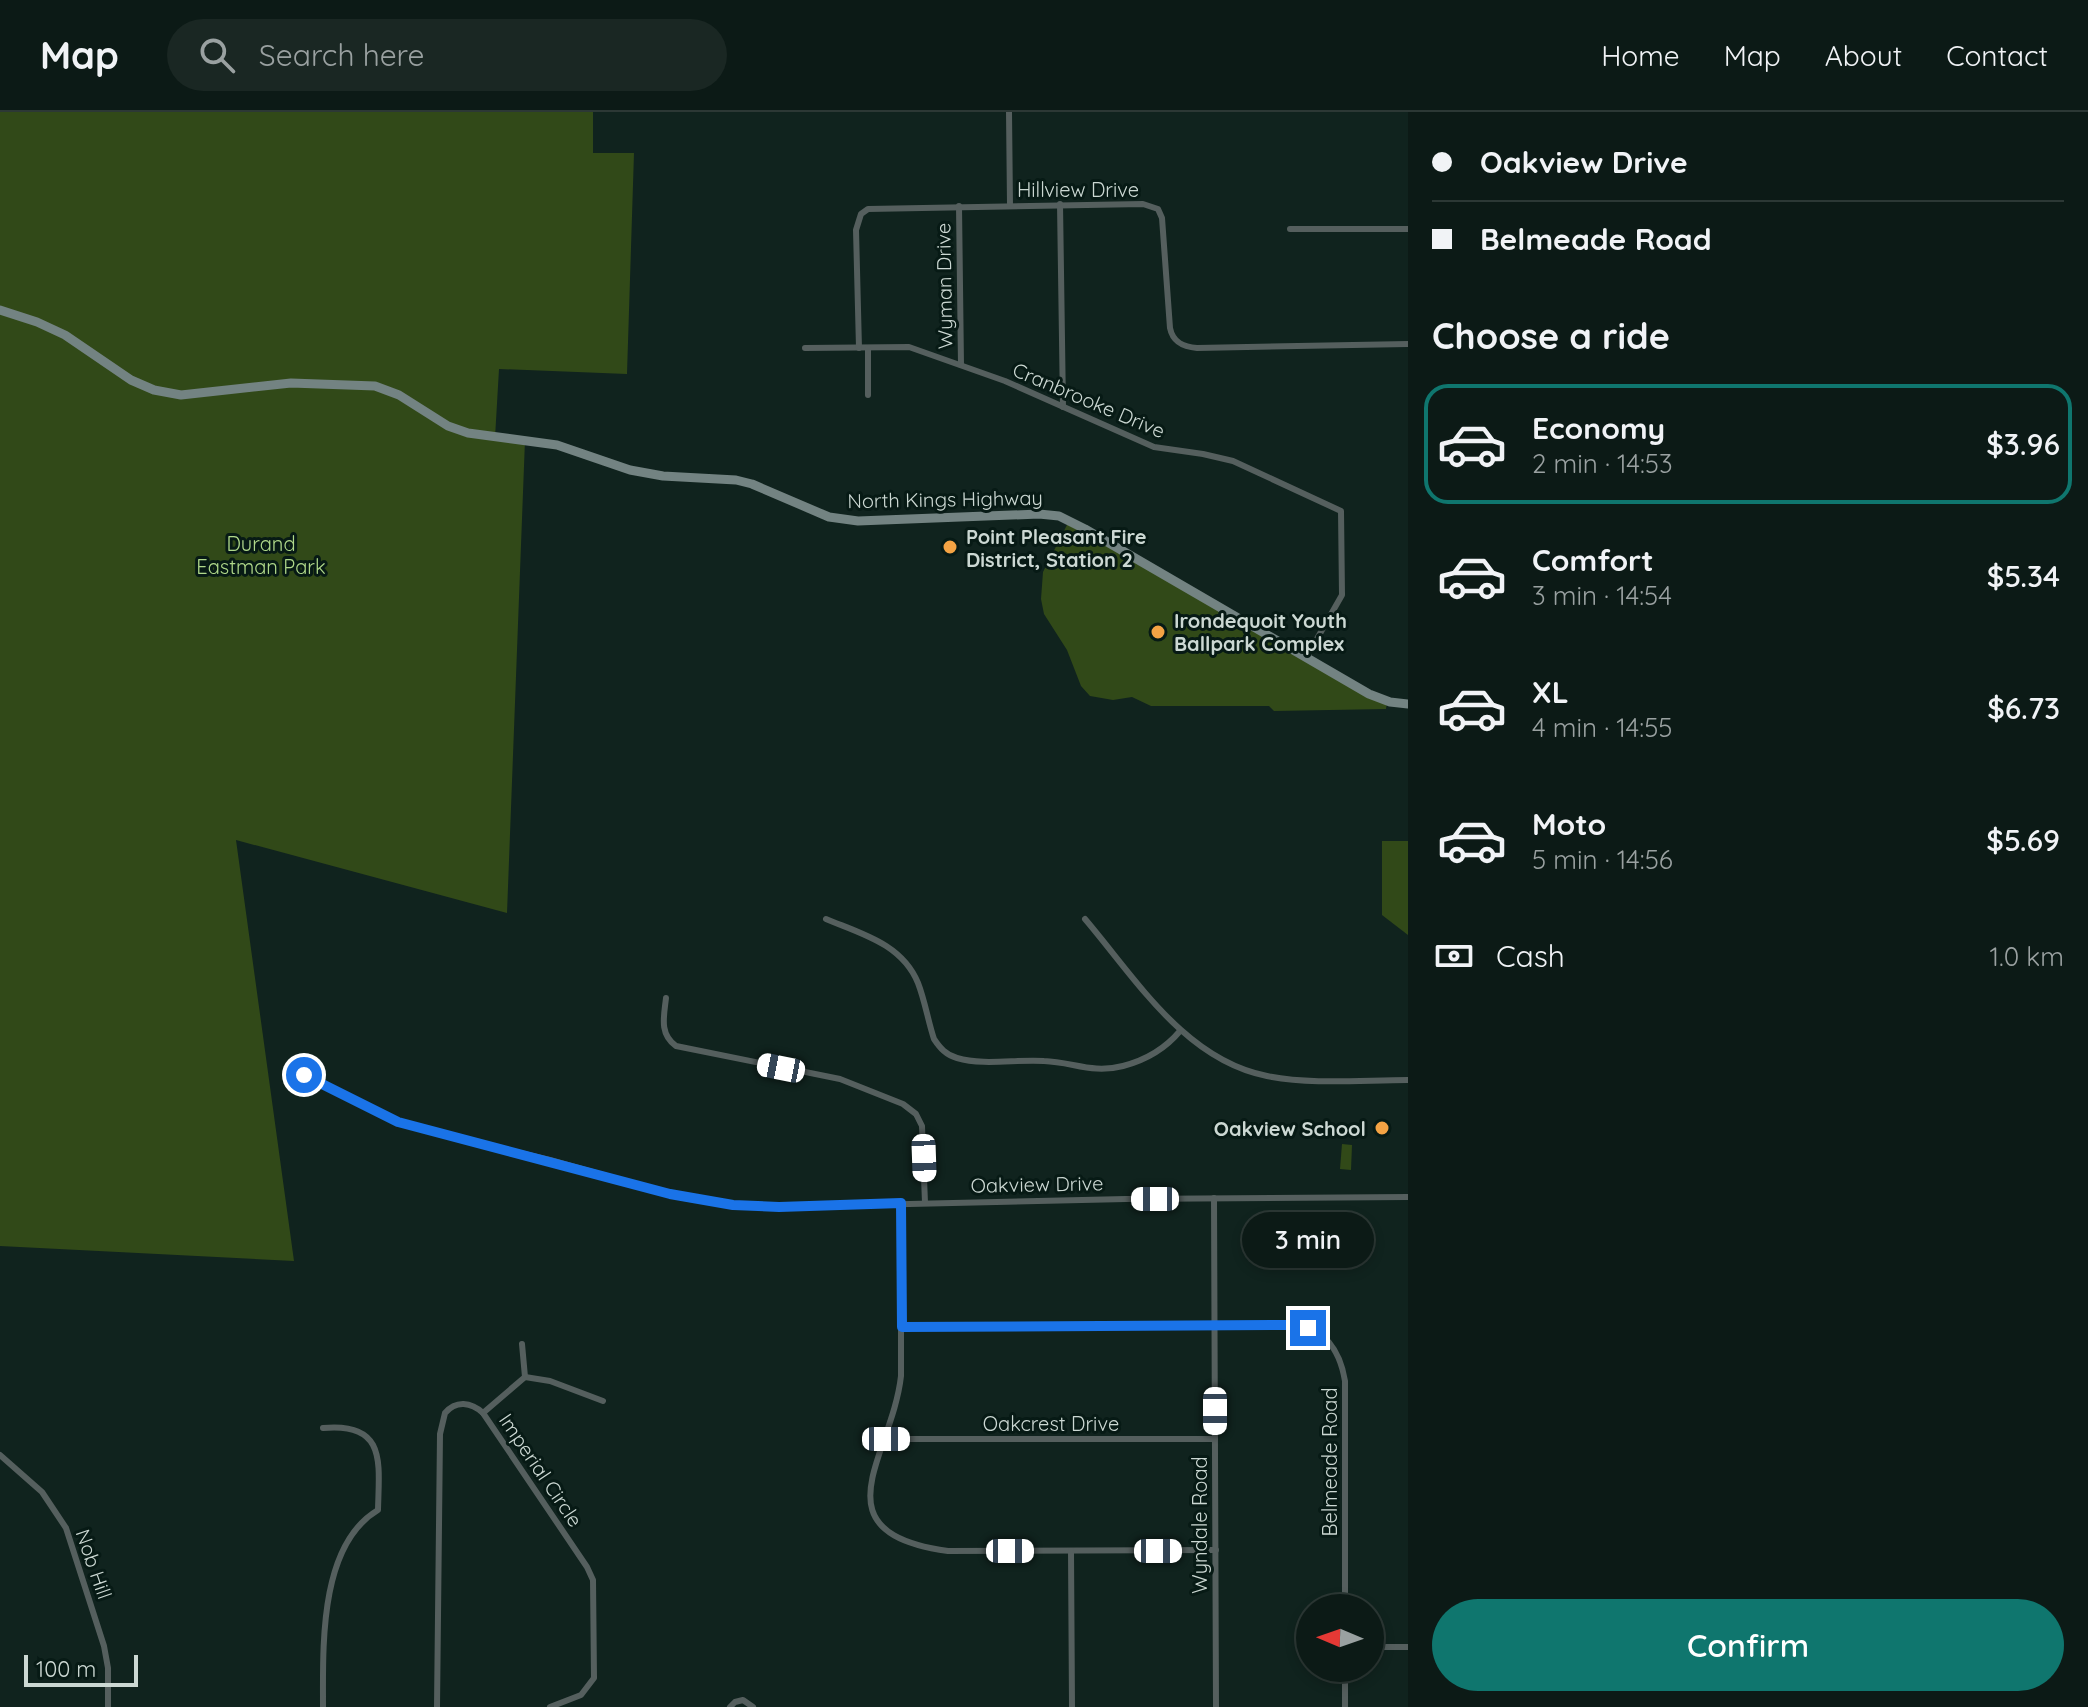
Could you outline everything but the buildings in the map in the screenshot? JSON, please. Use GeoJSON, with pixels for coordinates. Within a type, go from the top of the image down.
{"type":"FeatureCollection","features":[{"type":"Feature","properties":{"kind":"street"},"geometry":{"type":"LineString","coordinates":[[1009,112],[1010,205]]}},
{"type":"Feature","properties":{"kind":"street"},"geometry":{"type":"LineString","coordinates":[[1060,204],[1063,407]]}},
{"type":"Feature","properties":{"kind":"street","name":"Hillview Drive"},"geometry":{"type":"LineString","coordinates":[[859,348],[856,230],[861,214],[877,207],[1060,204],[1143,204],[1158,209],[1162,218],[1170,328],[1181,345],[1197,348],[1408,344]]}},
{"type":"Feature","properties":{"kind":"street","name":"Wyman Drive"},"geometry":{"type":"LineString","coordinates":[[959,206],[961,365]]}},
{"type":"Feature","properties":{"kind":"street"},"geometry":{"type":"LineString","coordinates":[[1290,229],[1408,229]]}},
{"type":"Feature","properties":{"kind":"street","name":"North Kings Highway"},"geometry":{"type":"LineString","coordinates":[[0,310],[65,335],[131,380],[167,393],[211,394],[291,383],[375,386],[399,395],[448,426],[468,433],[557,445],[630,470],[663,476],[736,480],[829,517],[858,521],[1059,516],[1375,698],[1408,704]]}},
{"type":"Feature","properties":{"kind":"street","name":"Cranbrooke Drive"},"geometry":{"type":"LineString","coordinates":[[805,348],[909,347],[1005,381],[1154,447],[1233,461],[1341,511],[1342,595],[1306,658]]}},
{"type":"Feature","properties":{"kind":"street"},"geometry":{"type":"LineString","coordinates":[[868,348],[868,395]]}},
{"type":"Feature","properties":{"kind":"street"},"geometry":{"type":"LineString","coordinates":[[826,919],[882,942],[899,955],[917,982],[934,1039],[952,1057],[972,1061],[1047,1061],[1089,1070],[1112,1068],[1147,1057],[1168,1044],[1180,1031]]}},
{"type":"Feature","properties":{"kind":"street"},"geometry":{"type":"LineString","coordinates":[[1085,919],[1180,1031],[1216,1058],[1268,1077],[1294,1080],[1408,1080]]}},
{"type":"Feature","properties":{"kind":"street"},"geometry":{"type":"LineString","coordinates":[[666,998],[664,1030],[676,1046],[840,1079],[896,1100],[911,1109],[922,1126],[925,1203]]}},
{"type":"Feature","properties":{"kind":"street","name":"Oakview Drive"},"geometry":{"type":"LineString","coordinates":[[304,1075],[398,1122],[670,1194],[733,1205],[779,1207],[1408,1197]]}},
{"type":"Feature","properties":{"kind":"street","name":"Wyndale Road"},"geometry":{"type":"LineString","coordinates":[[1214,1198],[1216,1707]]}},
{"type":"Feature","properties":{"kind":"street"},"geometry":{"type":"LineString","coordinates":[[901,1203],[900,1387],[886,1439],[872,1473],[869,1494],[875,1517],[891,1535],[919,1546],[948,1551],[1216,1550]]}},
{"type":"Feature","properties":{"kind":"street","name":"Belmeade Road"},"geometry":{"type":"LineString","coordinates":[[902,1327],[1301,1326],[1324,1336],[1336,1352],[1345,1381],[1345,1594]]}},
{"type":"Feature","properties":{"kind":"street"},"geometry":{"type":"LineString","coordinates":[[522,1344],[525,1377]]}},
{"type":"Feature","properties":{"kind":"street"},"geometry":{"type":"LineString","coordinates":[[483,1413],[525,1377],[550,1381],[603,1401]]}},
{"type":"Feature","properties":{"kind":"street","name":"Imperial Circle"},"geometry":{"type":"LineString","coordinates":[[437,1707],[442,1422],[445,1413],[456,1405],[471,1405],[483,1413],[593,1580],[594,1678],[581,1695],[550,1707]]}},
{"type":"Feature","properties":{"kind":"street"},"geometry":{"type":"LineString","coordinates":[[323,1428],[341,1427],[368,1437],[374,1443],[379,1460],[378,1510],[361,1522],[351,1536],[337,1567],[329,1596],[324,1631],[323,1707]]}},
{"type":"Feature","properties":{"kind":"street","name":"Oakcrest Drive"},"geometry":{"type":"LineString","coordinates":[[886,1439],[1215,1439]]}},
{"type":"Feature","properties":{"kind":"street","name":"Nob Hill"},"geometry":{"type":"LineString","coordinates":[[0,1455],[42,1492],[66,1528],[106,1658],[108,1707]]}},
{"type":"Feature","properties":{"kind":"street"},"geometry":{"type":"LineString","coordinates":[[1071,1551],[1072,1707]]}},
{"type":"Feature","properties":{"kind":"street"},"geometry":{"type":"LineString","coordinates":[[1384,1647],[1408,1647]]}},
{"type":"Feature","properties":{"kind":"street"},"geometry":{"type":"LineString","coordinates":[[1345,1682],[1345,1707]]}},
{"type":"Feature","properties":{"kind":"street"},"geometry":{"type":"LineString","coordinates":[[730,1707],[739,1700],[753,1707]]}},
{"type":"Feature","properties":{"kind":"green space","name":"Durand Eastman Park"},"geometry":{"type":"Polygon","coordinates":[[[0,112],[593,112],[593,153],[634,153],[627,374],[499,369],[495,438],[525,440],[507,913],[236,840],[294,1261],[0,1246],[0,112]]]}},
{"type":"Feature","properties":{"kind":"green space","name":"Irondequoit Youth Ballpark Complex"},"geometry":{"type":"Polygon","coordinates":[[[1069,521],[1387,702],[1386,709],[1274,711],[1269,706],[1151,706],[1132,697],[1113,700],[1090,696],[1081,686],[1067,650],[1044,614],[1041,599],[1043,572],[1069,521]]]}},
{"type":"Feature","properties":{"kind":"green space"},"geometry":{"type":"Polygon","coordinates":[[[1382,841],[1408,841],[1408,935],[1382,915],[1382,841]]]}},
{"type":"Feature","properties":{"kind":"green space"},"geometry":{"type":"Polygon","coordinates":[[[1342,1144],[1352,1145],[1351,1170],[1340,1169],[1342,1144]]]}},
{"type":"Feature","properties":{"kind":"place","name":"Point Pleasant Fire District, Station 2"},"geometry":{"type":"Point","coordinates":[950,547]}},
{"type":"Feature","properties":{"kind":"place","name":"Irondequoit Youth Ballpark Complex"},"geometry":{"type":"Point","coordinates":[1158,632]}},
{"type":"Feature","properties":{"kind":"place","name":"Oakview School"},"geometry":{"type":"Point","coordinates":[1382,1128]}},
{"type":"Feature","properties":{"kind":"route"},"geometry":{"type":"LineString","coordinates":[[304,1075],[398,1122],[670,1194],[733,1205],[779,1207],[901,1203],[902,1327],[1292,1325],[1308,1328]]}}]}
